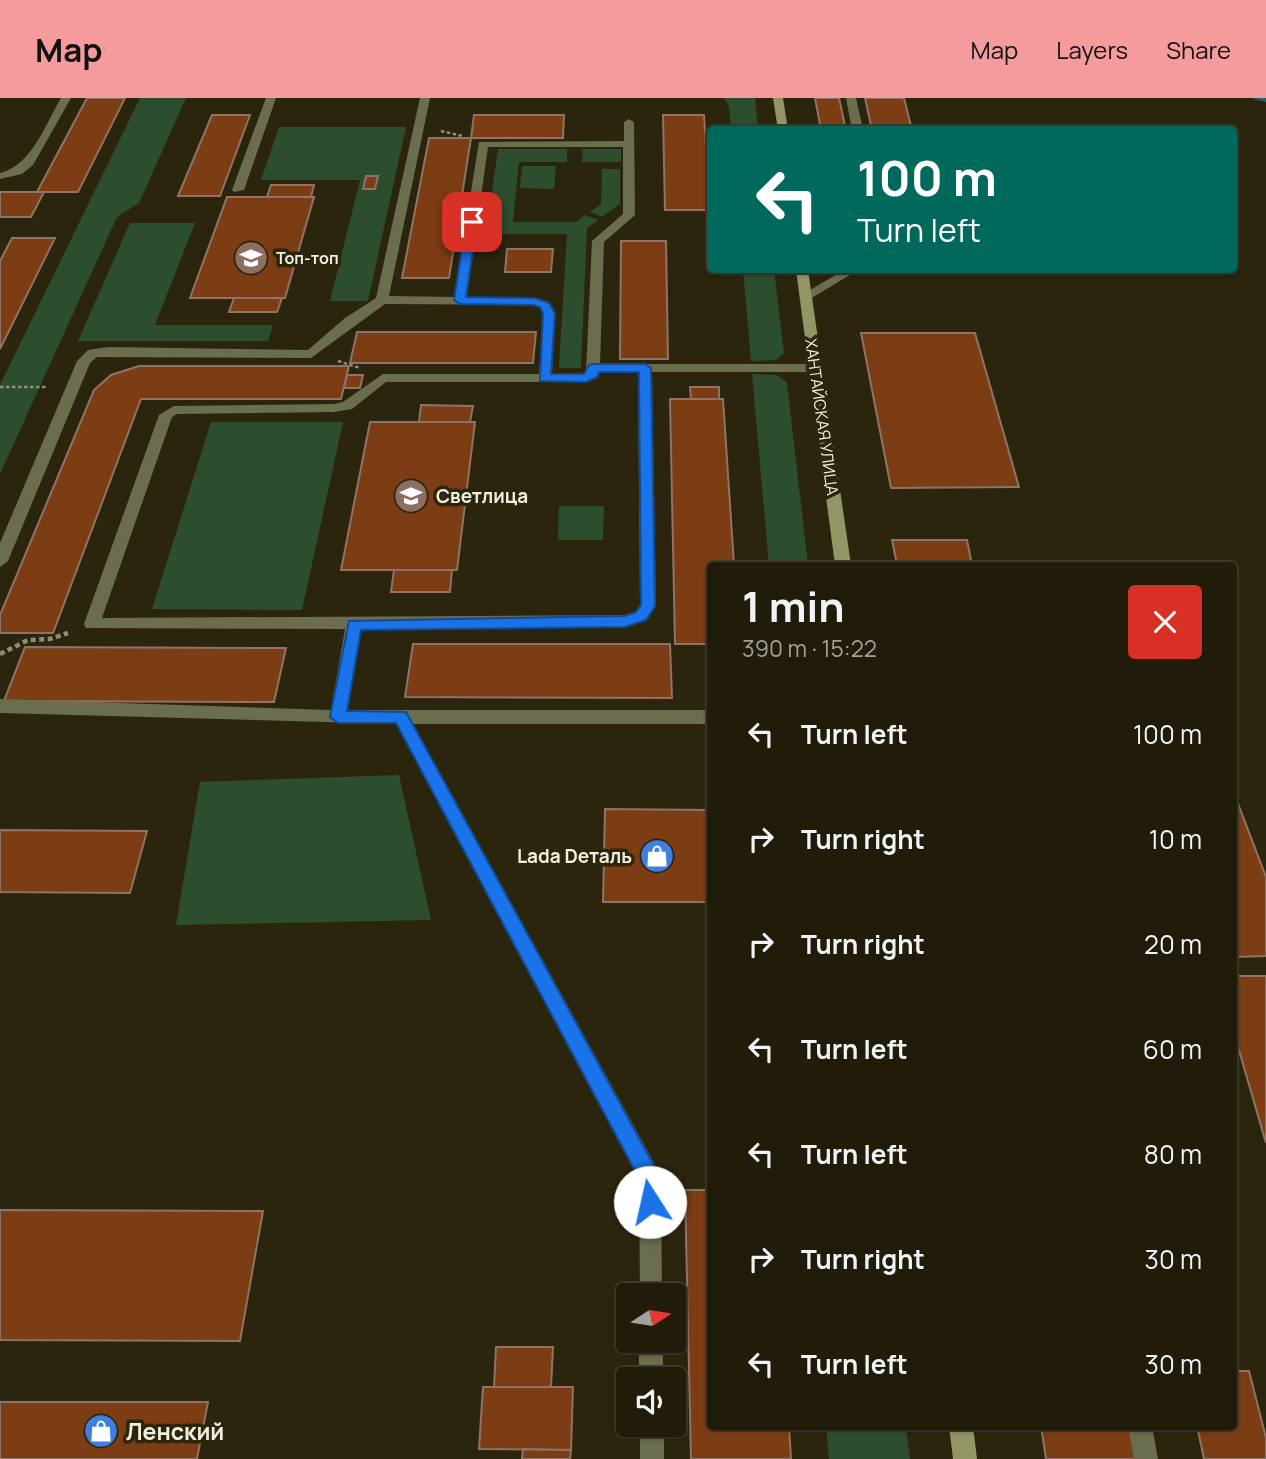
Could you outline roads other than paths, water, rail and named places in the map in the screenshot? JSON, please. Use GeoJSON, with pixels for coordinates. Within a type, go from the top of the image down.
{"type":"FeatureCollection","features":[{"type":"Feature","properties":{"kind":"street"},"geometry":{"type":"LineString","coordinates":[[778,98],[782,126]]}},
{"type":"Feature","properties":{"kind":"street","name":"ХАНТАЙСКАЯ УЛИЦА"},"geometry":{"type":"LineString","coordinates":[[802,273],[843,562]]}},
{"type":"Feature","properties":{"kind":"street"},"geometry":{"type":"LineString","coordinates":[[961,1430],[965,1459]]}},
{"type":"Feature","properties":{"kind":"lane"},"geometry":{"type":"LineString","coordinates":[[0,176],[18,172],[29,163],[66,98]]}},
{"type":"Feature","properties":{"kind":"lane"},"geometry":{"type":"LineString","coordinates":[[238,190],[271,98]]}},
{"type":"Feature","properties":{"kind":"lane"},"geometry":{"type":"LineString","coordinates":[[382,300],[425,98]]}},
{"type":"Feature","properties":{"kind":"lane"},"geometry":{"type":"LineString","coordinates":[[852,98],[857,126]]}},
{"type":"Feature","properties":{"kind":"lane"},"geometry":{"type":"LineString","coordinates":[[629,122],[629,215],[597,241],[593,375],[586,378],[383,378],[347,406],[334,408],[174,410],[166,415],[92,624],[625,621],[641,616],[648,606],[645,368]]}},
{"type":"Feature","properties":{"kind":"lane"},"geometry":{"type":"LineString","coordinates":[[460,300],[483,144],[629,144]]}},
{"type":"Feature","properties":{"kind":"lane"},"geometry":{"type":"LineString","coordinates":[[806,296],[847,273]]}},
{"type":"Feature","properties":{"kind":"lane"},"geometry":{"type":"LineString","coordinates":[[0,561],[84,361],[93,353],[311,354],[350,321],[382,300],[534,301],[545,305],[549,313],[544,378]]}},
{"type":"Feature","properties":{"kind":"lane"},"geometry":{"type":"LineString","coordinates":[[593,368],[816,368]]}},
{"type":"Feature","properties":{"kind":"lane"},"geometry":{"type":"LineString","coordinates":[[338,717],[354,624]]}},
{"type":"Feature","properties":{"kind":"lane"},"geometry":{"type":"LineString","coordinates":[[0,706],[338,717],[707,717]]}},
{"type":"Feature","properties":{"kind":"lane"},"geometry":{"type":"LineString","coordinates":[[401,717],[650,1178],[651,1283]]}},
{"type":"Feature","properties":{"kind":"lane"},"geometry":{"type":"LineString","coordinates":[[1141,1430],[1146,1459]]}},
{"type":"Feature","properties":{"kind":"lane"},"geometry":{"type":"LineString","coordinates":[[652,1437],[652,1459]]}},
{"type":"Feature","properties":{"kind":"waterway"},"geometry":{"type":"LineString","coordinates":[[1256,98],[1266,100]]}},
{"type":"Feature","properties":{"kind":"place","name":"Топ-топ"},"geometry":{"type":"Point","coordinates":[251,258]}},
{"type":"Feature","properties":{"kind":"place","name":"Светлица"},"geometry":{"type":"Point","coordinates":[411,496]}},
{"type":"Feature","properties":{"kind":"place","name":"Lada Dеталь"},"geometry":{"type":"Point","coordinates":[657,856]}},
{"type":"Feature","properties":{"kind":"place","name":"Ленский"},"geometry":{"type":"Point","coordinates":[101,1431]}}]}
